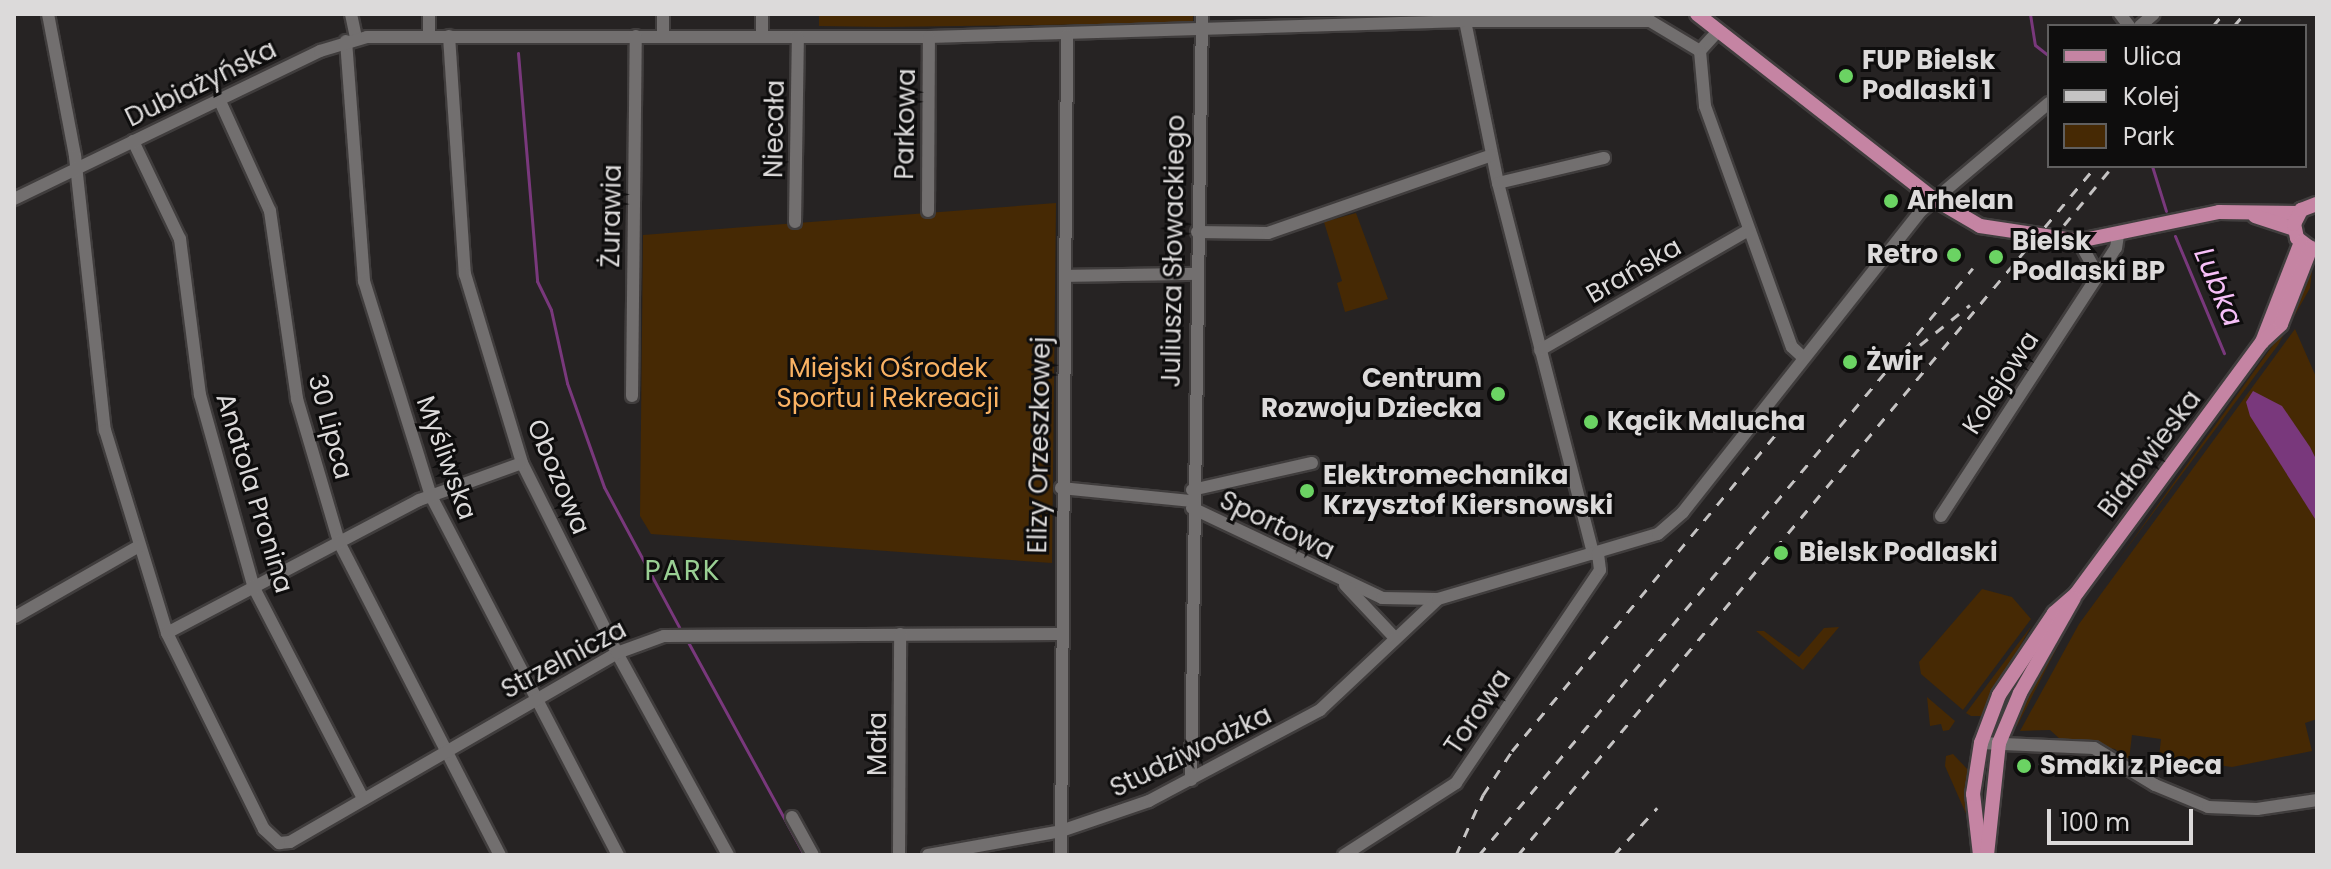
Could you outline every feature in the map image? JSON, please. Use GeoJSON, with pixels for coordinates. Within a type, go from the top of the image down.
{"type":"FeatureCollection","features":[{"type":"Feature","properties":{"kind":"main road"},"geometry":{"type":"LineString","coordinates":[[1697,14],[1934,199],[1980,226],[2079,241],[2118,236],[2219,212],[2298,213],[2317,204]]}},
{"type":"Feature","properties":{"kind":"main road"},"geometry":{"type":"LineString","coordinates":[[2244,212],[2306,242]]}},
{"type":"Feature","properties":{"kind":"main road","name":"Białowieska"},"geometry":{"type":"LineString","coordinates":[[1980,855],[1973,794],[1981,743],[2016,665],[2076,594],[2262,342],[2306,242],[2298,213]]}},
{"type":"Feature","properties":{"kind":"main road","name":"Białowieska"},"geometry":{"type":"LineString","coordinates":[[1987,855],[1999,743],[2076,594]]}},
{"type":"Feature","properties":{"kind":"street"},"geometry":{"type":"LineString","coordinates":[[48,14],[74,169],[105,430],[167,633],[264,829],[279,843],[271,855]]}},
{"type":"Feature","properties":{"kind":"street","name":"Myśliwska"},"geometry":{"type":"LineString","coordinates":[[351,14],[364,281],[431,496],[534,699],[618,855]]}},
{"type":"Feature","properties":{"kind":"street"},"geometry":{"type":"LineString","coordinates":[[429,14],[429,36]]}},
{"type":"Feature","properties":{"kind":"street"},"geometry":{"type":"LineString","coordinates":[[663,14],[663,36]]}},
{"type":"Feature","properties":{"kind":"street"},"geometry":{"type":"LineString","coordinates":[[762,14],[762,37]]}},
{"type":"Feature","properties":{"kind":"street","name":"Juliusza Słowackiego"},"geometry":{"type":"LineString","coordinates":[[1191,780],[1192,499],[1202,14]]}},
{"type":"Feature","properties":{"kind":"street"},"geometry":{"type":"LineString","coordinates":[[1465,21],[1498,183],[1596,553]]}},
{"type":"Feature","properties":{"kind":"street","name":"Dubiażyńska"},"geometry":{"type":"LineString","coordinates":[[14,199],[219,99],[351,39],[429,36],[929,37],[1201,32],[1465,21],[1650,21],[1700,51]]}},
{"type":"Feature","properties":{"kind":"street"},"geometry":{"type":"LineString","coordinates":[[1718,31],[1700,51],[1705,106],[1792,347],[1804,358]]}},
{"type":"Feature","properties":{"kind":"street","name":"Elizy Orzeszkowej"},"geometry":{"type":"LineString","coordinates":[[1061,855],[1061,488],[1067,35]]}},
{"type":"Feature","properties":{"kind":"street","name":"Obozowa"},"geometry":{"type":"LineString","coordinates":[[449,36],[465,274],[522,463],[617,653],[728,855]]}},
{"type":"Feature","properties":{"kind":"street","name":"Żurawia"},"geometry":{"type":"LineString","coordinates":[[632,396],[636,36]]}},
{"type":"Feature","properties":{"kind":"street","name":"Niecała"},"geometry":{"type":"LineString","coordinates":[[795,222],[798,37]]}},
{"type":"Feature","properties":{"kind":"street","name":"Parkowa"},"geometry":{"type":"LineString","coordinates":[[928,211],[929,37]]}},
{"type":"Feature","properties":{"kind":"street","name":"30 Lipca"},"geometry":{"type":"LineString","coordinates":[[219,99],[270,211],[297,399],[339,542],[444,752],[500,855]]}},
{"type":"Feature","properties":{"kind":"street","name":"Sportowa"},"geometry":{"type":"LineString","coordinates":[[1061,488],[1192,499],[1343,583],[1396,602],[1438,599],[1642,540],[1670,525],[1934,199],[2047,105]]}},
{"type":"Feature","properties":{"kind":"street","name":"Anatola Pronina"},"geometry":{"type":"LineString","coordinates":[[133,141],[180,239],[200,395],[254,588],[363,798]]}},
{"type":"Feature","properties":{"kind":"street"},"geometry":{"type":"LineString","coordinates":[[1197,232],[1268,233],[1492,155]]}},
{"type":"Feature","properties":{"kind":"street"},"geometry":{"type":"LineString","coordinates":[[1498,183],[1604,158]]}},
{"type":"Feature","properties":{"kind":"street","name":"Brańska"},"geometry":{"type":"LineString","coordinates":[[1540,350],[1749,230]]}},
{"type":"Feature","properties":{"kind":"street","name":"Kolejowa"},"geometry":{"type":"LineString","coordinates":[[1941,516],[2098,275],[2118,236]]}},
{"type":"Feature","properties":{"kind":"street"},"geometry":{"type":"LineString","coordinates":[[2079,241],[2098,275]]}},
{"type":"Feature","properties":{"kind":"street"},"geometry":{"type":"LineString","coordinates":[[1065,276],[1196,274]]}},
{"type":"Feature","properties":{"kind":"street"},"geometry":{"type":"LineString","coordinates":[[167,633],[431,496],[522,463]]}},
{"type":"Feature","properties":{"kind":"street"},"geometry":{"type":"LineString","coordinates":[[1192,499],[1312,463]]}},
{"type":"Feature","properties":{"kind":"street"},"geometry":{"type":"LineString","coordinates":[[15,617],[139,546]]}},
{"type":"Feature","properties":{"kind":"street","name":"Torowa"},"geometry":{"type":"LineString","coordinates":[[1344,855],[1456,783],[1600,570],[1596,553]]}},
{"type":"Feature","properties":{"kind":"street","name":"Sportowa"},"geometry":{"type":"LineString","coordinates":[[1343,583],[1394,637],[1438,599]]}},
{"type":"Feature","properties":{"kind":"street","name":"Strzelnicza"},"geometry":{"type":"LineString","coordinates":[[279,843],[290,842],[617,653],[683,633],[1060,634]]}},
{"type":"Feature","properties":{"kind":"street","name":"Mała"},"geometry":{"type":"LineString","coordinates":[[899,855],[900,634]]}},
{"type":"Feature","properties":{"kind":"street","name":"Studziwodzka"},"geometry":{"type":"LineString","coordinates":[[928,855],[1061,831],[1112,816],[1191,780],[1320,710],[1394,637]]}},
{"type":"Feature","properties":{"kind":"street"},"geometry":{"type":"LineString","coordinates":[[1981,743],[2094,748],[2155,785],[2208,807],[2257,809],[2317,800]]}},
{"type":"Feature","properties":{"kind":"street"},"geometry":{"type":"LineString","coordinates":[[792,817],[813,855]]}},
{"type":"Feature","properties":{"kind":"green space"},"geometry":{"type":"Polygon","coordinates":[[[819,14],[1193,14],[1193,23],[819,26],[819,14]]]}},
{"type":"Feature","properties":{"kind":"green space","name":"Miejski Ośrodek Sportu i Rekreacji"},"geometry":{"type":"Polygon","coordinates":[[[1056,203],[1052,563],[651,534],[640,516],[643,235],[1056,203]]]}},
{"type":"Feature","properties":{"kind":"green space"},"geometry":{"type":"Polygon","coordinates":[[[1356,213],[1388,299],[1345,312],[1337,283],[1342,281],[1324,222],[1356,213]]]}},
{"type":"Feature","properties":{"kind":"green space"},"geometry":{"type":"Polygon","coordinates":[[[2312,271],[2310,288],[2278,345],[2116,563],[2273,345],[2306,272],[2312,271]]]}},
{"type":"Feature","properties":{"kind":"green space"},"geometry":{"type":"Polygon","coordinates":[[[2295,329],[2317,379],[2317,719],[2305,723],[2312,751],[2232,767],[2159,757],[2161,739],[2132,735],[2129,760],[2115,749],[2060,739],[2050,730],[2020,731],[2079,624],[2295,329]]]}},
{"type":"Feature","properties":{"kind":"green space"},"geometry":{"type":"Polygon","coordinates":[[[1982,589],[2012,597],[2031,619],[1963,710],[1921,674],[1919,662],[1982,589]]]}},
{"type":"Feature","properties":{"kind":"green space"},"geometry":{"type":"Polygon","coordinates":[[[2032,625],[1981,716],[1966,713],[2032,625]]]}},
{"type":"Feature","properties":{"kind":"green space"},"geometry":{"type":"Polygon","coordinates":[[[1839,627],[1803,670],[1756,631],[1764,631],[1799,657],[1824,628],[1839,627]]]}},
{"type":"Feature","properties":{"kind":"green space"},"geometry":{"type":"Polygon","coordinates":[[[2067,628],[2017,726],[2013,725],[2038,673],[2067,628]]]}},
{"type":"Feature","properties":{"kind":"green space"},"geometry":{"type":"Polygon","coordinates":[[[1927,697],[1955,721],[1949,730],[1943,731],[1941,724],[1930,726],[1927,697]]]}},
{"type":"Feature","properties":{"kind":"green space"},"geometry":{"type":"Polygon","coordinates":[[[1953,754],[1969,771],[1967,816],[1945,766],[1946,756],[1953,754]]]}},
{"type":"Feature","properties":{"kind":"shaded area","name":"Lubka"},"geometry":{"type":"Polygon","coordinates":[[[2253,391],[2282,406],[2317,461],[2317,522],[2250,416],[2246,402],[2253,391]]]}},
{"type":"Feature","properties":{"kind":"waterway","name":"Lubka"},"geometry":{"type":"LineString","coordinates":[[2030,14],[2035,45],[2047,54]]}},
{"type":"Feature","properties":{"kind":"waterway"},"geometry":{"type":"LineString","coordinates":[[518,53],[537,281],[551,310],[567,383],[604,487],[679,627]]}},
{"type":"Feature","properties":{"kind":"waterway","name":"Lubka"},"geometry":{"type":"LineString","coordinates":[[2153,168],[2166,211]]}},
{"type":"Feature","properties":{"kind":"waterway","name":"Lubka"},"geometry":{"type":"LineString","coordinates":[[2175,236],[2224,353]]}},
{"type":"Feature","properties":{"kind":"waterway"},"geometry":{"type":"LineString","coordinates":[[688,642],[804,855]]}},
{"type":"Feature","properties":{"kind":"railway"},"geometry":{"type":"LineString","coordinates":[[2215,24],[2223,14]]}},
{"type":"Feature","properties":{"kind":"railway"},"geometry":{"type":"LineString","coordinates":[[2236,24],[2244,14]]}},
{"type":"Feature","properties":{"kind":"railway"},"geometry":{"type":"LineString","coordinates":[[1518,855],[2094,168]]}},
{"type":"Feature","properties":{"kind":"railway"},"geometry":{"type":"LineString","coordinates":[[2064,225],[2111,168]]}},
{"type":"Feature","properties":{"kind":"railway"},"geometry":{"type":"LineString","coordinates":[[1479,855],[1973,268]]}},
{"type":"Feature","properties":{"kind":"railway"},"geometry":{"type":"LineString","coordinates":[[1920,345],[1970,305]]}},
{"type":"Feature","properties":{"kind":"railway"},"geometry":{"type":"LineString","coordinates":[[1456,855],[1483,795],[1512,751],[1793,414]]}},
{"type":"Feature","properties":{"kind":"railway"},"geometry":{"type":"LineString","coordinates":[[1614,855],[1657,808]]}},
{"type":"Feature","properties":{"kind":"place","name":"FUP Bielsk Podlaski 1"},"geometry":{"type":"Point","coordinates":[1846,76]}},
{"type":"Feature","properties":{"kind":"place","name":"Arhelan"},"geometry":{"type":"Point","coordinates":[1891,201]}},
{"type":"Feature","properties":{"kind":"place","name":"Retro"},"geometry":{"type":"Point","coordinates":[1954,255]}},
{"type":"Feature","properties":{"kind":"place","name":"Bielsk Podlaski BP"},"geometry":{"type":"Point","coordinates":[1996,257]}},
{"type":"Feature","properties":{"kind":"place","name":"Żwir"},"geometry":{"type":"Point","coordinates":[1850,362]}},
{"type":"Feature","properties":{"kind":"place","name":"Centrum Rozwoju Dziecka"},"geometry":{"type":"Point","coordinates":[1498,394]}},
{"type":"Feature","properties":{"kind":"place","name":"Kącik Malucha"},"geometry":{"type":"Point","coordinates":[1591,422]}},
{"type":"Feature","properties":{"kind":"place","name":"Elektromechanika Krzysztof Kiersnowski"},"geometry":{"type":"Point","coordinates":[1307,491]}},
{"type":"Feature","properties":{"kind":"place","name":"Bielsk Podlaski"},"geometry":{"type":"Point","coordinates":[1781,553]}},
{"type":"Feature","properties":{"kind":"place","name":"Smaki z Pieca"},"geometry":{"type":"Point","coordinates":[2024,766]}},
{"type":"Feature","properties":{"kind":"district","name":"PARK"},"geometry":{"type":"Point","coordinates":[683,571]}}]}
